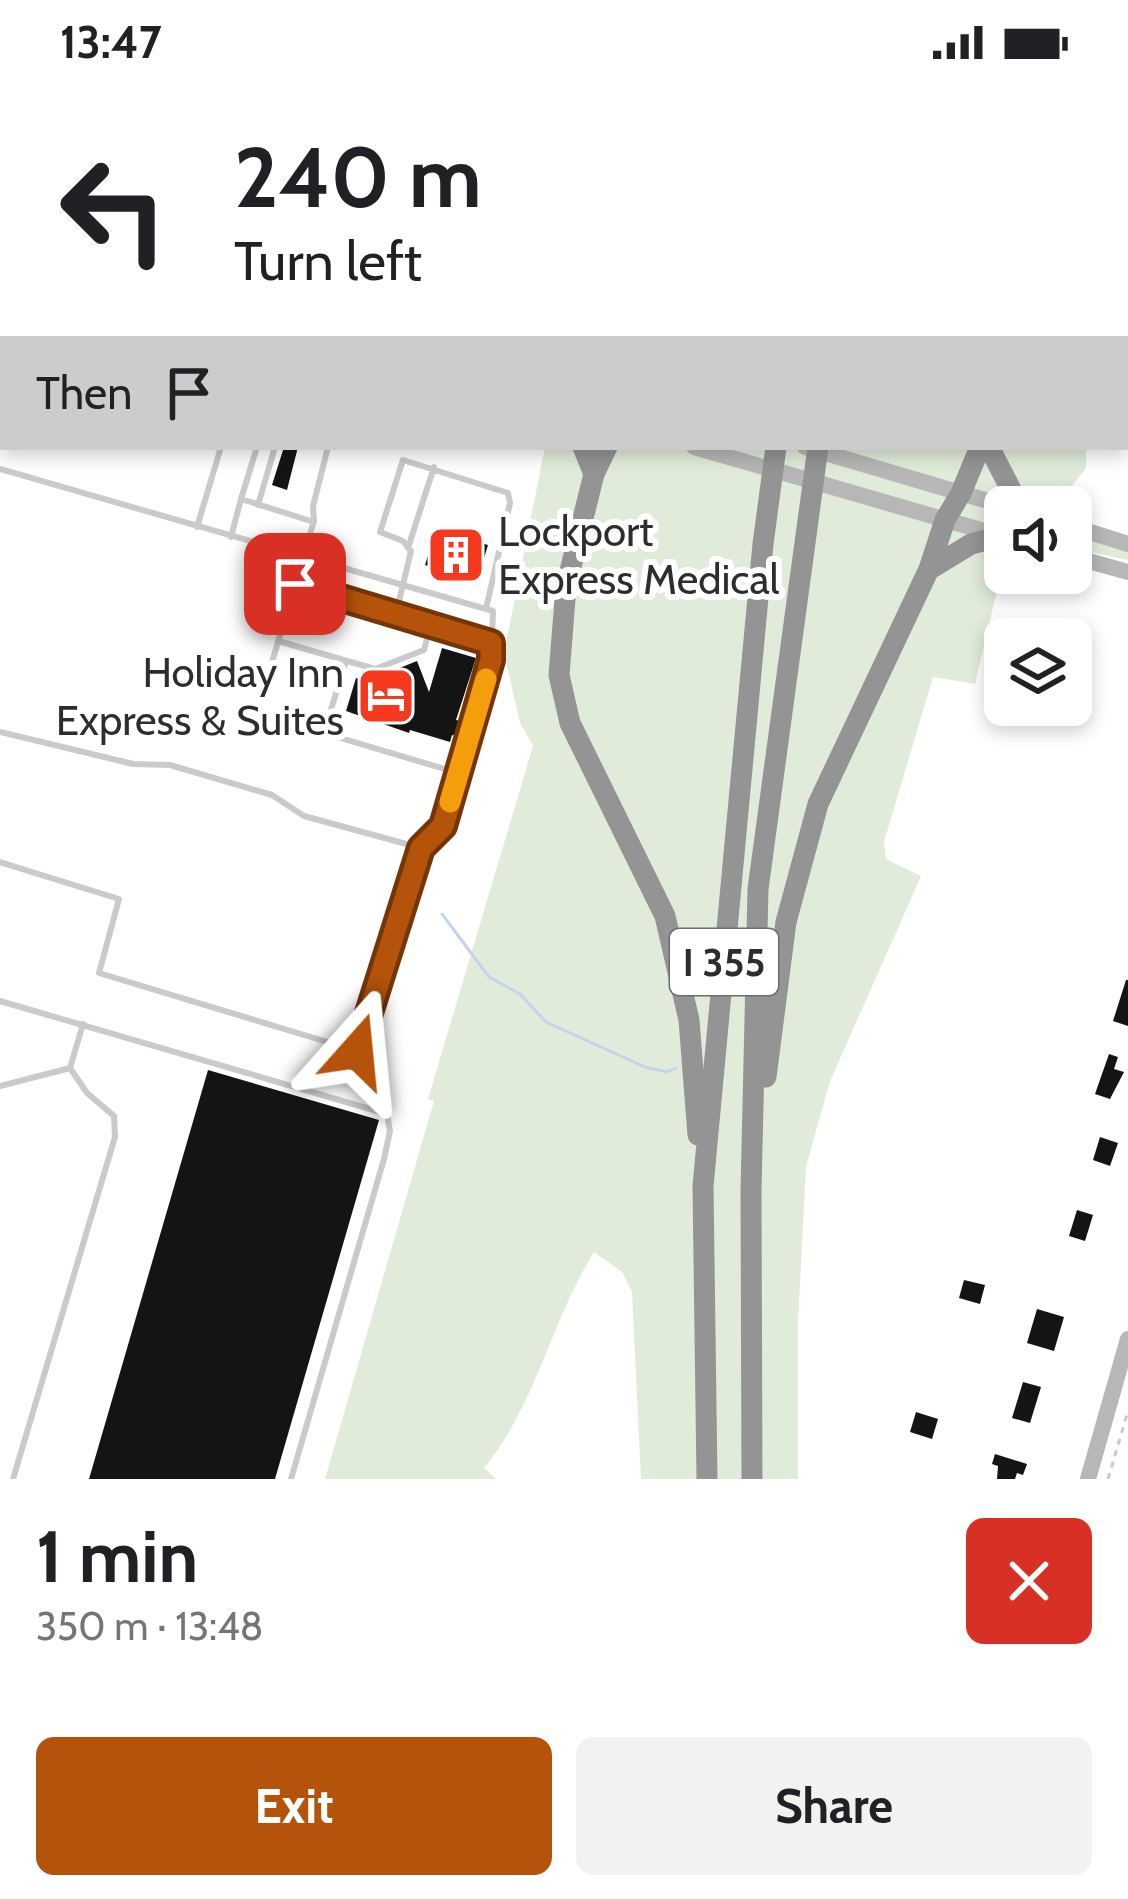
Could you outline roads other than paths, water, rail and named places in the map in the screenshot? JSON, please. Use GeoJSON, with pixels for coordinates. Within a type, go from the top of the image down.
{"type":"FeatureCollection","features":[{"type":"Feature","properties":{"kind":"highway"},"geometry":{"type":"LineString","coordinates":[[584,450],[594,474]]}},
{"type":"Feature","properties":{"kind":"highway"},"geometry":{"type":"LineString","coordinates":[[606,450],[594,474],[566,587],[559,675],[570,723],[665,916],[689,1021],[704,1213]]}},
{"type":"Feature","properties":{"kind":"highway","name":"I 355"},"geometry":{"type":"LineString","coordinates":[[706,1479],[704,1213],[763,544],[776,450]]}},
{"type":"Feature","properties":{"kind":"highway","name":"I 355"},"geometry":{"type":"LineString","coordinates":[[752,1479],[751,1191],[758,889],[818,450]]}},
{"type":"Feature","properties":{"kind":"highway"},"geometry":{"type":"LineString","coordinates":[[751,1191],[786,922],[818,804],[929,569],[945,520],[979,450]]}},
{"type":"Feature","properties":{"kind":"highway"},"geometry":{"type":"LineString","coordinates":[[991,450],[1009,486]]}},
{"type":"Feature","properties":{"kind":"highway"},"geometry":{"type":"LineString","coordinates":[[929,569],[984,541]]}},
{"type":"Feature","properties":{"kind":"main road"},"geometry":{"type":"LineString","coordinates":[[704,450],[984,531]]}},
{"type":"Feature","properties":{"kind":"main road"},"geometry":{"type":"LineString","coordinates":[[815,450],[984,500]]}},
{"type":"Feature","properties":{"kind":"main road"},"geometry":{"type":"LineString","coordinates":[[1092,533],[1128,544]]}},
{"type":"Feature","properties":{"kind":"main road"},"geometry":{"type":"LineString","coordinates":[[1092,562],[1128,572]]}},
{"type":"Feature","properties":{"kind":"main road"},"geometry":{"type":"LineString","coordinates":[[1088,1479],[1128,1340]]}},
{"type":"Feature","properties":{"kind":"lane"},"geometry":{"type":"LineString","coordinates":[[197,527],[220,450]]}},
{"type":"Feature","properties":{"kind":"lane"},"geometry":{"type":"LineString","coordinates":[[231,537],[256,450]]}},
{"type":"Feature","properties":{"kind":"lane"},"geometry":{"type":"LineString","coordinates":[[259,505],[274,450]]}},
{"type":"Feature","properties":{"kind":"lane"},"geometry":{"type":"LineString","coordinates":[[328,450],[313,506],[314,522],[257,713],[458,773]]}},
{"type":"Feature","properties":{"kind":"lane"},"geometry":{"type":"LineString","coordinates":[[409,548],[380,532],[398,466],[408,459],[508,493],[510,503],[486,609]]}},
{"type":"Feature","properties":{"kind":"lane"},"geometry":{"type":"LineString","coordinates":[[396,614],[412,556],[409,548],[434,467]]}},
{"type":"Feature","properties":{"kind":"lane"},"geometry":{"type":"LineString","coordinates":[[0,469],[493,611],[491,660],[443,826],[421,848],[357,1051],[99,973],[119,899],[0,862]]}},
{"type":"Feature","properties":{"kind":"lane"},"geometry":{"type":"LineString","coordinates":[[242,500],[314,522]]}},
{"type":"Feature","properties":{"kind":"lane"},"geometry":{"type":"LineString","coordinates":[[295,584],[491,643]]}},
{"type":"Feature","properties":{"kind":"lane"},"geometry":{"type":"LineString","coordinates":[[278,641],[375,670],[424,650],[431,624]]}},
{"type":"Feature","properties":{"kind":"lane"},"geometry":{"type":"LineString","coordinates":[[323,733],[346,661]]}},
{"type":"Feature","properties":{"kind":"lane"},"geometry":{"type":"LineString","coordinates":[[0,732],[133,764],[170,765],[272,795],[304,816],[421,848]]}},
{"type":"Feature","properties":{"kind":"lane"},"geometry":{"type":"LineString","coordinates":[[0,1000],[387,1114],[390,1131],[384,1159],[291,1479]]}},
{"type":"Feature","properties":{"kind":"lane"},"geometry":{"type":"LineString","coordinates":[[70,1068],[83,1024]]}},
{"type":"Feature","properties":{"kind":"lane"},"geometry":{"type":"LineString","coordinates":[[0,1086],[70,1068]]}},
{"type":"Feature","properties":{"kind":"lane"},"geometry":{"type":"LineString","coordinates":[[13,1479],[115,1137],[114,1117],[87,1093],[70,1068]]}},
{"type":"Feature","properties":{"kind":"waterway"},"geometry":{"type":"LineString","coordinates":[[442,914],[489,977],[520,994],[546,1022],[645,1067],[667,1072],[676,1068]]}},
{"type":"Feature","properties":{"kind":"place","name":"Lockport Express Medical"},"geometry":{"type":"Point","coordinates":[456,555]}},
{"type":"Feature","properties":{"kind":"place","name":"Holiday Inn Express & Suites"},"geometry":{"type":"Point","coordinates":[386,696]}}]}
